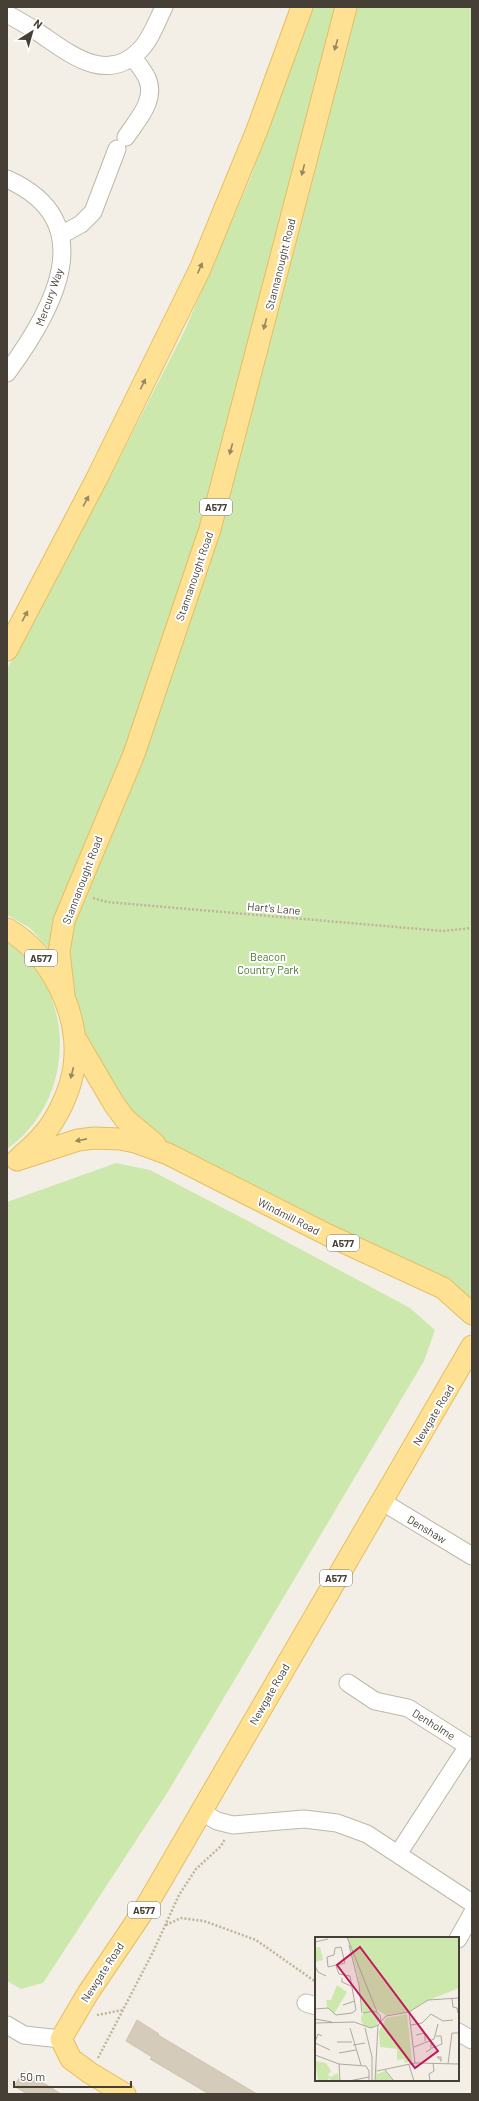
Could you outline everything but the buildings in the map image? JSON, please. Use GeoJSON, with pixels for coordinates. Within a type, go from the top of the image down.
{"type":"FeatureCollection","features":[{"type":"Feature","properties":{"kind":"main road"},"geometry":{"type":"LineString","coordinates":[[7,650],[96,480],[200,269],[257,130],[302,7]]}},
{"type":"Feature","properties":{"kind":"main road","name":"Stannanought Road"},"geometry":{"type":"LineString","coordinates":[[64,996],[59,952],[64,921],[134,754],[210,529],[346,7]]}},
{"type":"Feature","properties":{"kind":"main road","name":"A577"},"geometry":{"type":"LineString","coordinates":[[7,929],[32,948],[48,965],[64,996],[73,1034],[74,1066],[68,1087],[58,1112],[42,1136],[12,1162]]}},
{"type":"Feature","properties":{"kind":"main road","name":"Windmill Road"},"geometry":{"type":"LineString","coordinates":[[73,1034],[114,1104],[125,1119],[168,1154]]}},
{"type":"Feature","properties":{"kind":"main road","name":"Windmill Road"},"geometry":{"type":"LineString","coordinates":[[12,1162],[78,1140],[107,1137],[134,1142],[168,1154],[328,1235],[443,1288],[472,1314]]}},
{"type":"Feature","properties":{"kind":"main road","name":"Newgate Road"},"geometry":{"type":"LineString","coordinates":[[61,2039],[81,2005],[144,1910],[472,1346]]}},
{"type":"Feature","properties":{"kind":"main road"},"geometry":{"type":"LineString","coordinates":[[61,2039],[71,2059],[90,2073],[126,2094]]}},
{"type":"Feature","properties":{"kind":"street"},"geometry":{"type":"LineString","coordinates":[[7,14],[39,32],[71,55],[91,64],[112,64],[133,56],[147,42],[164,7]]}},
{"type":"Feature","properties":{"kind":"street"},"geometry":{"type":"LineString","coordinates":[[61,235],[81,224],[93,212],[121,143],[146,106],[150,97],[147,78],[133,56]]}},
{"type":"Feature","properties":{"kind":"street","name":"Mercury Way"},"geometry":{"type":"LineString","coordinates":[[7,179],[23,186],[43,202],[57,222],[61,235],[62,255],[60,267],[47,309],[31,340],[7,373]]}},
{"type":"Feature","properties":{"kind":"street","name":"Denshaw"},"geometry":{"type":"LineString","coordinates":[[381,1501],[472,1556]]}},
{"type":"Feature","properties":{"kind":"street","name":"Denholme"},"geometry":{"type":"LineString","coordinates":[[357,1683],[375,1701],[408,1708],[470,1747],[398,1854]]}},
{"type":"Feature","properties":{"kind":"street"},"geometry":{"type":"LineString","coordinates":[[201,1811],[217,1821],[233,1825],[304,1819],[337,1823],[367,1834],[472,1903]]}},
{"type":"Feature","properties":{"kind":"street"},"geometry":{"type":"LineString","coordinates":[[459,1937],[472,1914]]}},
{"type":"Feature","properties":{"kind":"street"},"geometry":{"type":"LineString","coordinates":[[7,2025],[24,2035],[61,2039]]}},
{"type":"Feature","properties":{"kind":"street"},"geometry":{"type":"LineString","coordinates":[[459,2033],[472,2040]]}},
{"type":"Feature","properties":{"kind":"path","name":"Hart's Lane"},"geometry":{"type":"LineString","coordinates":[[75,893],[107,902],[443,931],[472,928]]}},
{"type":"Feature","properties":{"kind":"path"},"geometry":{"type":"LineString","coordinates":[[90,2073],[124,2010],[179,1895],[196,1869],[221,1846],[233,1825]]}},
{"type":"Feature","properties":{"kind":"path"},"geometry":{"type":"LineString","coordinates":[[165,1925],[181,1918],[204,1921],[256,1940],[315,1981]]}},
{"type":"Feature","properties":{"kind":"path"},"geometry":{"type":"LineString","coordinates":[[81,2005],[96,2015],[124,2010]]}},
{"type":"Feature","properties":{"kind":"green space"},"geometry":{"type":"Polygon","coordinates":[[[314,7],[336,7],[198,543],[135,729],[53,924],[49,949],[30,928],[7,915],[7,669],[102,492],[184,332],[250,179],[314,7]]]}},
{"type":"Feature","properties":{"kind":"green space","name":"Beacon Country Park"},"geometry":{"type":"Polygon","coordinates":[[[346,7],[472,7],[472,1314],[139,1132],[64,996],[59,952],[210,529],[346,7]]]}},
{"type":"Feature","properties":{"kind":"green space"},"geometry":{"type":"Polygon","coordinates":[[[7,942],[31,963],[47,988],[57,1016],[60,1046],[56,1075],[46,1103],[30,1128],[7,1149],[7,942]]]}},
{"type":"Feature","properties":{"kind":"green space"},"geometry":{"type":"Polygon","coordinates":[[[116,1163],[150,1170],[248,1221],[410,1308],[435,1330],[424,1361],[169,1790],[43,1983],[21,1989],[7,1981],[7,1202],[116,1163]]]}}]}
